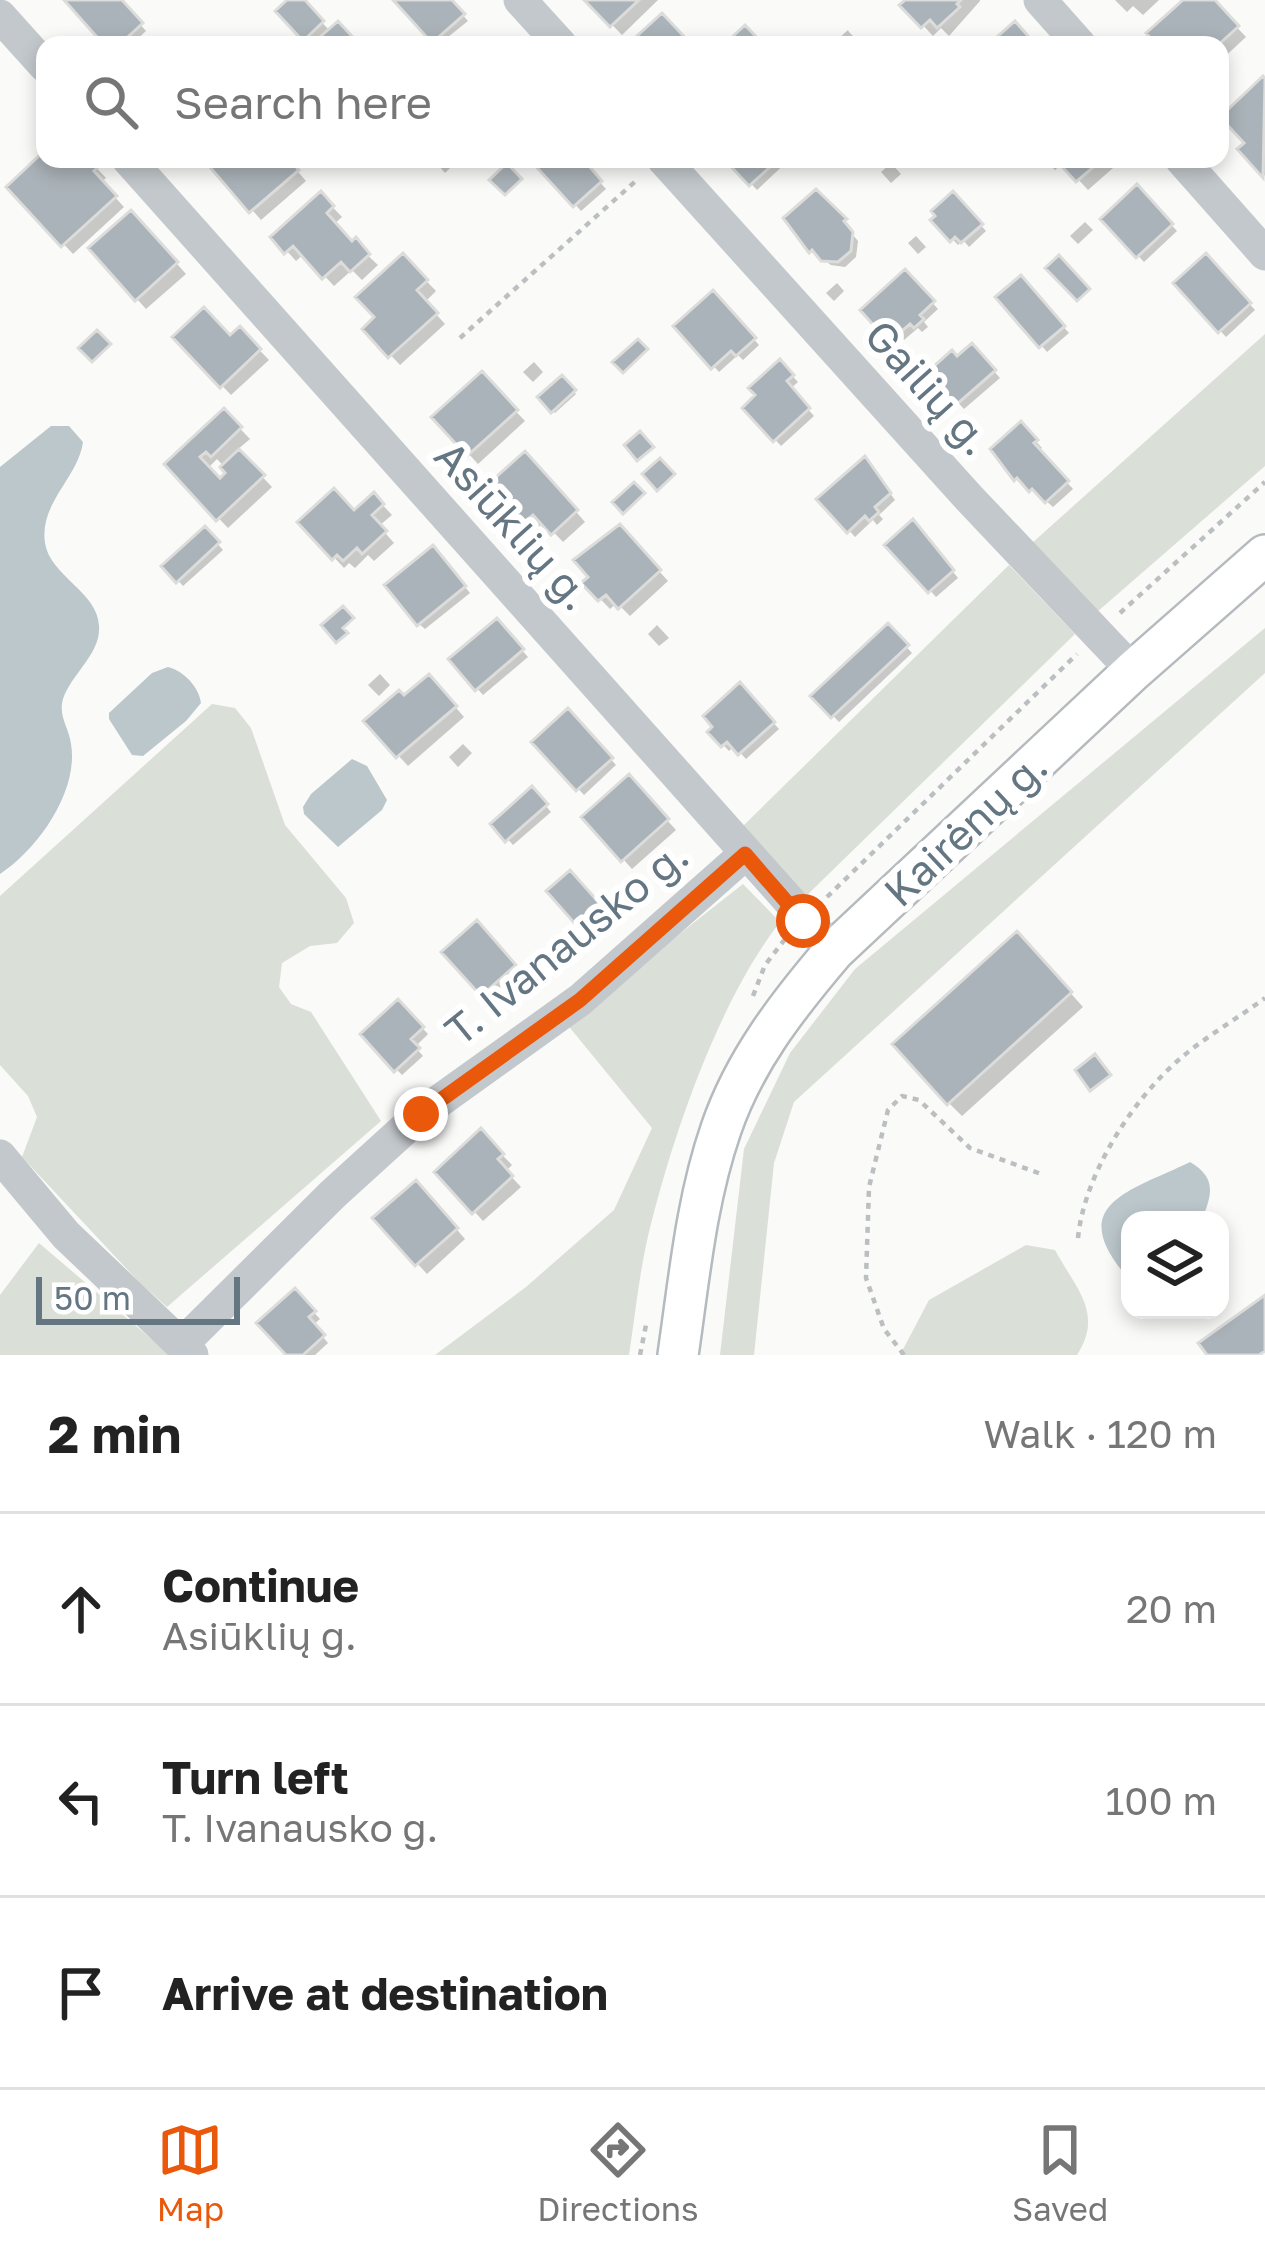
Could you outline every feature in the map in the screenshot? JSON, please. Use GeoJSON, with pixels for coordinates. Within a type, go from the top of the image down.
{"type":"FeatureCollection","features":[{"type":"Feature","properties":{"kind":"main road","name":"Kairėnų g."},"geometry":{"type":"LineString","coordinates":[[678,1355],[703,1202],[721,1128],[769,1033],[834,951],[1133,671],[1265,555]]}},
{"type":"Feature","properties":{"kind":"street"},"geometry":{"type":"LineString","coordinates":[[520,0],[552,36]]}},
{"type":"Feature","properties":{"kind":"street"},"geometry":{"type":"LineString","coordinates":[[1040,0],[1072,36]]}},
{"type":"Feature","properties":{"kind":"street"},"geometry":{"type":"LineString","coordinates":[[0,16],[36,56]]}},
{"type":"Feature","properties":{"kind":"street","name":"Asiūklių g."},"geometry":{"type":"LineString","coordinates":[[136,168],[834,951]]}},
{"type":"Feature","properties":{"kind":"street","name":"Gailių g."},"geometry":{"type":"LineString","coordinates":[[655,168],[1133,671]]}},
{"type":"Feature","properties":{"kind":"street"},"geometry":{"type":"LineString","coordinates":[[1189,168],[1265,254]]}},
{"type":"Feature","properties":{"kind":"street","name":"T. Ivanausko g."},"geometry":{"type":"LineString","coordinates":[[186,1350],[333,1194],[421,1114],[580,1000],[745,854]]}},
{"type":"Feature","properties":{"kind":"street"},"geometry":{"type":"LineString","coordinates":[[0,1156],[66,1235],[186,1350]]}},
{"type":"Feature","properties":{"kind":"path"},"geometry":{"type":"LineString","coordinates":[[460,338],[651,168]]}},
{"type":"Feature","properties":{"kind":"path"},"geometry":{"type":"LineString","coordinates":[[1078,1238],[1090,1180],[1133,1112],[1179,1059],[1265,998]]}},
{"type":"Feature","properties":{"kind":"path"},"geometry":{"type":"LineString","coordinates":[[904,1355],[884,1329],[866,1278],[869,1187],[888,1110],[902,1096],[919,1100],[970,1148],[1041,1174]]}},
{"type":"Feature","properties":{"kind":"shaded area"},"geometry":{"type":"Polygon","coordinates":[[[1265,334],[1265,466],[1097,612],[1031,544],[1265,334]]]}},
{"type":"Feature","properties":{"kind":"shaded area"},"geometry":{"type":"Polygon","coordinates":[[[51,426],[69,426],[83,442],[48,515],[45,543],[55,565],[91,603],[98,636],[63,699],[72,762],[62,799],[28,850],[0,874],[0,467],[51,426]]]}},
{"type":"Feature","properties":{"kind":"shaded area"},"geometry":{"type":"Polygon","coordinates":[[[1009,565],[1075,634],[803,899],[743,826],[1009,565]]]}},
{"type":"Feature","properties":{"kind":"shaded area"},"geometry":{"type":"Polygon","coordinates":[[[1265,628],[1265,673],[794,1102],[774,1163],[754,1355],[720,1355],[744,1149],[790,1053],[855,969],[1265,628]]]}},
{"type":"Feature","properties":{"kind":"shaded area"},"geometry":{"type":"Polygon","coordinates":[[[168,667],[190,680],[201,703],[143,756],[132,755],[109,713],[152,673],[168,667]]]}},
{"type":"Feature","properties":{"kind":"shaded area"},"geometry":{"type":"Polygon","coordinates":[[[212,704],[235,708],[251,728],[285,825],[346,898],[354,923],[337,943],[310,946],[282,963],[279,987],[291,1004],[311,1012],[381,1121],[167,1307],[22,1157],[37,1117],[28,1096],[0,1065],[0,896],[212,704]]]}},
{"type":"Feature","properties":{"kind":"shaded area"},"geometry":{"type":"Polygon","coordinates":[[[352,759],[367,766],[387,800],[382,810],[338,847],[304,814],[303,807],[311,794],[352,759]]]}},
{"type":"Feature","properties":{"kind":"shaded area"},"geometry":{"type":"Polygon","coordinates":[[[743,884],[780,922],[717,1030],[684,1114],[648,1236],[629,1355],[435,1355],[526,1287],[614,1210],[652,1128],[566,1023],[743,884]]]}},
{"type":"Feature","properties":{"kind":"shaded area"},"geometry":{"type":"Polygon","coordinates":[[[1190,1162],[1205,1174],[1210,1187],[1205,1211],[1121,1211],[1121,1268],[1102,1233],[1103,1216],[1127,1192],[1190,1162]]]}},
{"type":"Feature","properties":{"kind":"shaded area"},"geometry":{"type":"Polygon","coordinates":[[[39,1243],[170,1355],[0,1355],[0,1295],[39,1243]]]}},
{"type":"Feature","properties":{"kind":"shaded area"},"geometry":{"type":"Polygon","coordinates":[[[1026,1245],[1055,1250],[1084,1301],[1088,1326],[1077,1355],[900,1355],[929,1300],[1026,1245]]]}},
{"type":"Feature","properties":{"kind":"building"},"geometry":{"type":"Polygon","coordinates":[[[64,0],[122,0],[143,23],[129,36],[96,36],[64,0]]]}},
{"type":"Feature","properties":{"kind":"building"},"geometry":{"type":"Polygon","coordinates":[[[287,0],[305,0],[324,21],[308,36],[298,36],[275,11],[287,0]]]}},
{"type":"Feature","properties":{"kind":"building"},"geometry":{"type":"Polygon","coordinates":[[[393,0],[452,0],[465,14],[440,36],[426,36],[393,0]]]}},
{"type":"Feature","properties":{"kind":"building"},"geometry":{"type":"Polygon","coordinates":[[[584,0],[639,0],[610,27],[584,0]]]}},
{"type":"Feature","properties":{"kind":"building"},"geometry":{"type":"Polygon","coordinates":[[[905,0],[961,0],[960,7],[937,28],[930,20],[921,28],[899,5],[905,0]]]}},
{"type":"Feature","properties":{"kind":"building"},"geometry":{"type":"Polygon","coordinates":[[[1183,0],[1215,0],[1239,26],[1228,36],[1146,33],[1183,0]]]}},
{"type":"Feature","properties":{"kind":"building"},"geometry":{"type":"Polygon","coordinates":[[[662,13],[684,36],[637,36],[662,13]]]}},
{"type":"Feature","properties":{"kind":"building"},"geometry":{"type":"Polygon","coordinates":[[[338,21],[352,36],[321,36],[338,21]]]}},
{"type":"Feature","properties":{"kind":"building"},"geometry":{"type":"Polygon","coordinates":[[[1015,21],[1028,36],[998,36],[1015,21]]]}},
{"type":"Feature","properties":{"kind":"building"},"geometry":{"type":"Polygon","coordinates":[[[745,25],[755,36],[733,36],[745,25]]]}},
{"type":"Feature","properties":{"kind":"building"},"geometry":{"type":"Polygon","coordinates":[[[1263,76],[1263,178],[1237,149],[1244,143],[1229,127],[1229,108],[1263,76]]]}},
{"type":"Feature","properties":{"kind":"building"},"geometry":{"type":"Polygon","coordinates":[[[36,159],[36,168],[97,168],[94,171],[117,196],[61,247],[6,187],[36,159]]]}},
{"type":"Feature","properties":{"kind":"building"},"geometry":{"type":"Polygon","coordinates":[[[211,168],[299,170],[249,213],[211,168]]]}},
{"type":"Feature","properties":{"kind":"building"},"geometry":{"type":"Polygon","coordinates":[[[502,168],[512,168],[522,179],[505,195],[489,180],[502,168]]]}},
{"type":"Feature","properties":{"kind":"building"},"geometry":{"type":"Polygon","coordinates":[[[537,168],[591,168],[602,181],[573,207],[537,168]]]}},
{"type":"Feature","properties":{"kind":"building"},"geometry":{"type":"Polygon","coordinates":[[[732,168],[769,168],[749,186],[732,168]]]}},
{"type":"Feature","properties":{"kind":"building"},"geometry":{"type":"Polygon","coordinates":[[[1063,168],[1092,168],[1076,182],[1063,168]]]}},
{"type":"Feature","properties":{"kind":"building"},"geometry":{"type":"Polygon","coordinates":[[[1137,184],[1173,224],[1136,258],[1100,219],[1137,184]]]}},
{"type":"Feature","properties":{"kind":"building"},"geometry":{"type":"Polygon","coordinates":[[[816,189],[847,219],[853,232],[851,251],[838,262],[821,261],[812,250],[809,253],[783,218],[816,189]]]}},
{"type":"Feature","properties":{"kind":"building"},"geometry":{"type":"Polygon","coordinates":[[[321,191],[334,206],[327,213],[370,254],[350,272],[341,262],[322,279],[293,246],[284,254],[270,237],[321,191]]]}},
{"type":"Feature","properties":{"kind":"building"},"geometry":{"type":"Polygon","coordinates":[[[953,191],[983,224],[961,243],[955,237],[950,242],[930,220],[935,216],[931,211],[953,191]]]}},
{"type":"Feature","properties":{"kind":"building"},"geometry":{"type":"Polygon","coordinates":[[[131,210],[178,262],[135,301],[88,248],[131,210]]]}},
{"type":"Feature","properties":{"kind":"building"},"geometry":{"type":"Polygon","coordinates":[[[403,253],[428,280],[417,290],[438,313],[388,358],[362,329],[374,317],[355,297],[403,253]]]}},
{"type":"Feature","properties":{"kind":"building"},"geometry":{"type":"Polygon","coordinates":[[[1206,253],[1251,303],[1218,333],[1173,283],[1206,253]]]}},
{"type":"Feature","properties":{"kind":"building"},"geometry":{"type":"Polygon","coordinates":[[[1059,255],[1090,289],[1077,301],[1045,268],[1059,255]]]}},
{"type":"Feature","properties":{"kind":"building"},"geometry":{"type":"Polygon","coordinates":[[[905,269],[935,301],[914,328],[910,324],[896,336],[884,323],[877,329],[860,310],[905,269]]]}},
{"type":"Feature","properties":{"kind":"building"},"geometry":{"type":"Polygon","coordinates":[[[1021,275],[1065,326],[1039,348],[995,297],[1021,275]]]}},
{"type":"Feature","properties":{"kind":"building"},"geometry":{"type":"Polygon","coordinates":[[[713,290],[756,338],[711,369],[673,326],[713,290]]]}},
{"type":"Feature","properties":{"kind":"building"},"geometry":{"type":"Polygon","coordinates":[[[204,307],[230,335],[240,326],[261,349],[220,388],[172,337],[204,307]]]}},
{"type":"Feature","properties":{"kind":"building"},"geometry":{"type":"Polygon","coordinates":[[[97,330],[111,344],[92,362],[78,348],[97,330]]]}},
{"type":"Feature","properties":{"kind":"building"},"geometry":{"type":"Polygon","coordinates":[[[638,339],[648,349],[623,373],[612,362],[638,339]]]}},
{"type":"Feature","properties":{"kind":"building"},"geometry":{"type":"Polygon","coordinates":[[[972,343],[996,370],[956,405],[941,388],[933,394],[920,379],[952,350],[957,356],[972,343]]]}},
{"type":"Feature","properties":{"kind":"building"},"geometry":{"type":"Polygon","coordinates":[[[780,359],[794,375],[787,381],[810,408],[773,442],[742,408],[755,395],[748,388],[780,359]]]}},
{"type":"Feature","properties":{"kind":"building"},"geometry":{"type":"Polygon","coordinates":[[[482,371],[518,410],[467,456],[431,417],[482,371]]]}},
{"type":"Feature","properties":{"kind":"building"},"geometry":{"type":"Polygon","coordinates":[[[562,375],[576,390],[551,413],[537,397],[562,375]]]}},
{"type":"Feature","properties":{"kind":"building"},"geometry":{"type":"Polygon","coordinates":[[[224,408],[242,427],[211,457],[206,452],[200,457],[220,478],[225,473],[220,467],[239,449],[265,475],[216,521],[164,464],[224,408]]]}},
{"type":"Feature","properties":{"kind":"building"},"geometry":{"type":"Polygon","coordinates":[[[1021,421],[1069,481],[1045,503],[1017,478],[1014,481],[990,449],[1021,421]]]}},
{"type":"Feature","properties":{"kind":"building"},"geometry":{"type":"Polygon","coordinates":[[[640,431],[654,447],[637,461],[624,445],[640,431]]]}},
{"type":"Feature","properties":{"kind":"building"},"geometry":{"type":"Polygon","coordinates":[[[525,451],[578,510],[551,535],[533,515],[521,525],[486,486],[525,451]]]}},
{"type":"Feature","properties":{"kind":"building"},"geometry":{"type":"Polygon","coordinates":[[[865,456],[891,493],[875,507],[879,512],[869,521],[865,516],[847,533],[816,499],[865,456]]]}},
{"type":"Feature","properties":{"kind":"building"},"geometry":{"type":"Polygon","coordinates":[[[660,458],[675,474],[657,491],[642,474],[660,458]]]}},
{"type":"Feature","properties":{"kind":"building"},"geometry":{"type":"Polygon","coordinates":[[[634,482],[645,493],[623,514],[612,502],[634,482]]]}},
{"type":"Feature","properties":{"kind":"building"},"geometry":{"type":"Polygon","coordinates":[[[334,488],[354,510],[374,492],[384,504],[372,515],[387,531],[362,554],[357,548],[343,561],[337,555],[332,560],[297,522],[334,488]]]}},
{"type":"Feature","properties":{"kind":"building"},"geometry":{"type":"Polygon","coordinates":[[[913,519],[954,570],[928,593],[884,545],[913,519]]]}},
{"type":"Feature","properties":{"kind":"building"},"geometry":{"type":"Polygon","coordinates":[[[620,524],[661,570],[618,609],[606,595],[598,601],[581,583],[588,577],[573,560],[620,524]]]}},
{"type":"Feature","properties":{"kind":"building"},"geometry":{"type":"Polygon","coordinates":[[[205,526],[220,542],[176,583],[161,566],[205,526]]]}},
{"type":"Feature","properties":{"kind":"building"},"geometry":{"type":"Polygon","coordinates":[[[433,545],[466,586],[417,626],[384,585],[433,545]]]}},
{"type":"Feature","properties":{"kind":"building"},"geometry":{"type":"Polygon","coordinates":[[[343,606],[354,618],[343,628],[348,633],[336,643],[321,625],[343,606]]]}},
{"type":"Feature","properties":{"kind":"building"},"geometry":{"type":"Polygon","coordinates":[[[497,618],[524,649],[475,691],[448,659],[497,618]]]}},
{"type":"Feature","properties":{"kind":"building"},"geometry":{"type":"Polygon","coordinates":[[[888,623],[909,645],[831,718],[810,696],[888,623]]]}},
{"type":"Feature","properties":{"kind":"building"},"geometry":{"type":"Polygon","coordinates":[[[429,674],[457,706],[396,758],[363,721],[399,690],[404,695],[429,674]]]}},
{"type":"Feature","properties":{"kind":"building"},"geometry":{"type":"Polygon","coordinates":[[[740,682],[775,722],[738,755],[727,742],[721,747],[707,732],[712,727],[703,716],[740,682]]]}},
{"type":"Feature","properties":{"kind":"building"},"geometry":{"type":"Polygon","coordinates":[[[568,708],[613,758],[576,791],[531,742],[568,708]]]}},
{"type":"Feature","properties":{"kind":"building"},"geometry":{"type":"Polygon","coordinates":[[[629,774],[669,819],[621,862],[581,817],[629,774]]]}},
{"type":"Feature","properties":{"kind":"building"},"geometry":{"type":"Polygon","coordinates":[[[532,786],[548,804],[505,842],[490,824],[532,786]]]}},
{"type":"Feature","properties":{"kind":"building"},"geometry":{"type":"Polygon","coordinates":[[[570,870],[601,905],[577,926],[546,891],[570,870]]]}},
{"type":"Feature","properties":{"kind":"building"},"geometry":{"type":"Polygon","coordinates":[[[477,920],[516,965],[481,996],[441,952],[477,920]]]}},
{"type":"Feature","properties":{"kind":"building"},"geometry":{"type":"Polygon","coordinates":[[[1017,931],[1072,992],[947,1105],[892,1044],[1017,931]]]}},
{"type":"Feature","properties":{"kind":"building"},"geometry":{"type":"Polygon","coordinates":[[[398,999],[424,1027],[411,1039],[420,1048],[394,1072],[360,1034],[398,999]]]}},
{"type":"Feature","properties":{"kind":"building"},"geometry":{"type":"Polygon","coordinates":[[[1095,1054],[1111,1075],[1090,1091],[1075,1070],[1095,1054]]]}},
{"type":"Feature","properties":{"kind":"building"},"geometry":{"type":"Polygon","coordinates":[[[481,1128],[504,1154],[498,1159],[513,1176],[472,1214],[434,1172],[481,1128]]]}},
{"type":"Feature","properties":{"kind":"building"},"geometry":{"type":"Polygon","coordinates":[[[416,1180],[458,1228],[415,1266],[372,1218],[416,1180]]]}},
{"type":"Feature","properties":{"kind":"building"},"geometry":{"type":"Polygon","coordinates":[[[295,1288],[316,1311],[309,1317],[325,1335],[303,1355],[286,1355],[256,1323],[295,1288]]]}},
{"type":"Feature","properties":{"kind":"building"},"geometry":{"type":"Polygon","coordinates":[[[1265,1295],[1265,1351],[1207,1355],[1198,1343],[1265,1295]]]}},
{"type":"Feature","properties":{"kind":"route"},"geometry":{"type":"LineString","coordinates":[[421,1114],[580,1000],[745,854],[803,921]]}}]}
